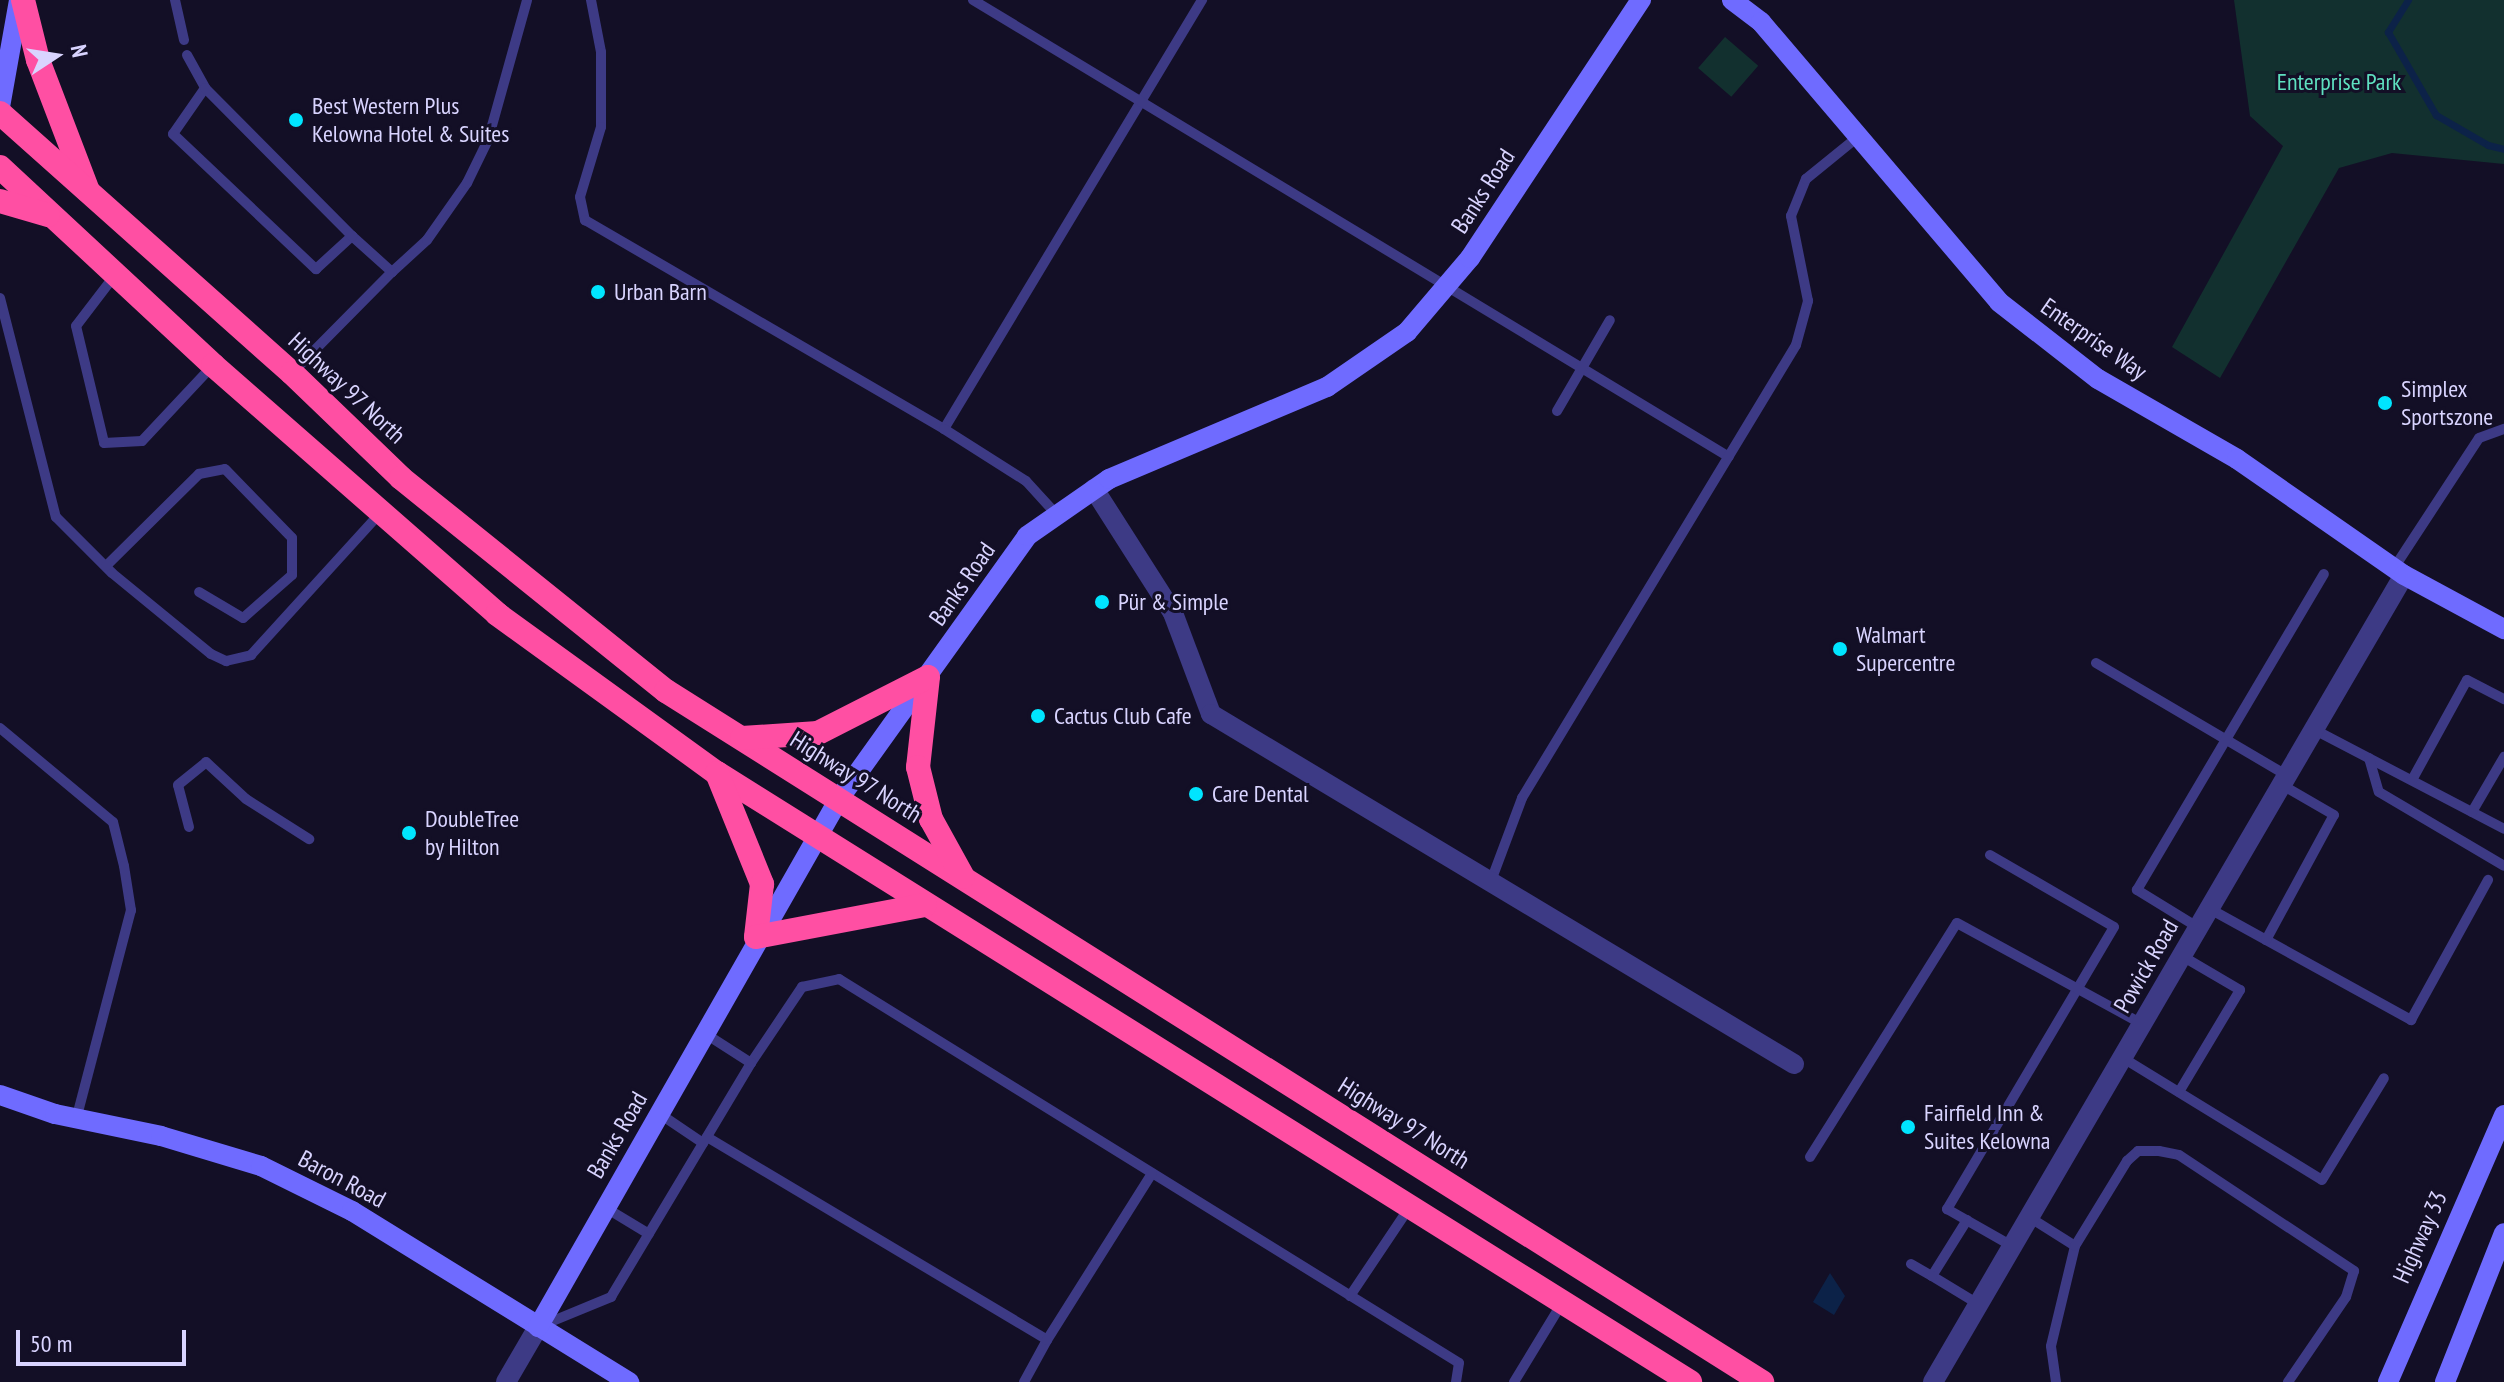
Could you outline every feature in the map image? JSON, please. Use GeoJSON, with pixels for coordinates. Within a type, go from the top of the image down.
{"type":"FeatureCollection","features":[{"type":"Feature","properties":{"kind":"highway"},"geometry":{"type":"LineString","coordinates":[[21,0],[38,60],[88,194]]}},
{"type":"Feature","properties":{"kind":"highway","name":"Highway 97 North"},"geometry":{"type":"LineString","coordinates":[[0,110],[88,194],[292,373],[401,478],[507,567],[666,691],[1762,1382]]}},
{"type":"Feature","properties":{"kind":"highway"},"geometry":{"type":"LineString","coordinates":[[0,167],[213,365],[497,614],[717,773],[1690,1382]]}},
{"type":"Feature","properties":{"kind":"highway"},"geometry":{"type":"LineString","coordinates":[[0,201],[53,217]]}},
{"type":"Feature","properties":{"kind":"highway"},"geometry":{"type":"LineString","coordinates":[[742,738],[818,733],[928,677]]}},
{"type":"Feature","properties":{"kind":"highway"},"geometry":{"type":"LineString","coordinates":[[928,677],[918,767],[931,819],[964,879]]}},
{"type":"Feature","properties":{"kind":"highway"},"geometry":{"type":"LineString","coordinates":[[717,773],[762,884],[756,937],[925,905]]}},
{"type":"Feature","properties":{"kind":"street"},"geometry":{"type":"LineString","coordinates":[[0,110],[21,0]]}},
{"type":"Feature","properties":{"kind":"street","name":"Banks Road"},"geometry":{"type":"LineString","coordinates":[[506,1382],[660,1114],[756,937],[839,799],[1027,536],[1094,489],[1327,387],[1407,332],[1449,286],[1641,0]]}},
{"type":"Feature","properties":{"kind":"street","name":"Enterprise Way"},"geometry":{"type":"LineString","coordinates":[[1732,0],[1761,22],[1999,302],[2098,379],[2237,459],[2399,572],[2503,625]]}},
{"type":"Feature","properties":{"kind":"street"},"geometry":{"type":"LineString","coordinates":[[1094,489],[1173,613],[1211,714],[1794,1064]]}},
{"type":"Feature","properties":{"kind":"street","name":"Powick Road"},"geometry":{"type":"LineString","coordinates":[[1933,1382],[2315,730],[2399,572]]}},
{"type":"Feature","properties":{"kind":"street","name":"Baron Road"},"geometry":{"type":"LineString","coordinates":[[0,1095],[76,1119],[161,1136],[261,1166],[352,1211],[629,1382]]}},
{"type":"Feature","properties":{"kind":"street","name":"Highway 33"},"geometry":{"type":"LineString","coordinates":[[2388,1382],[2504,1115]]}},
{"type":"Feature","properties":{"kind":"street"},"geometry":{"type":"LineString","coordinates":[[2445,1382],[2504,1233]]}},
{"type":"Feature","properties":{"kind":"lane"},"geometry":{"type":"LineString","coordinates":[[175,0],[184,40]]}},
{"type":"Feature","properties":{"kind":"lane"},"geometry":{"type":"LineString","coordinates":[[292,373],[427,240],[467,183],[488,140],[527,0]]}},
{"type":"Feature","properties":{"kind":"lane"},"geometry":{"type":"LineString","coordinates":[[591,0],[601,52],[601,127],[580,197],[585,220],[944,429],[1026,481],[1057,515]]}},
{"type":"Feature","properties":{"kind":"lane"},"geometry":{"type":"LineString","coordinates":[[973,0],[1729,457]]}},
{"type":"Feature","properties":{"kind":"lane"},"geometry":{"type":"LineString","coordinates":[[944,429],[1202,0]]}},
{"type":"Feature","properties":{"kind":"lane"},"geometry":{"type":"LineString","coordinates":[[187,55],[205,88],[392,272]]}},
{"type":"Feature","properties":{"kind":"lane"},"geometry":{"type":"LineString","coordinates":[[205,88],[173,134],[316,269],[352,236]]}},
{"type":"Feature","properties":{"kind":"lane"},"geometry":{"type":"LineString","coordinates":[[1491,881],[1522,798],[1796,345],[1808,301],[1791,216],[1806,179],[1859,136]]}},
{"type":"Feature","properties":{"kind":"lane"},"geometry":{"type":"LineString","coordinates":[[115,274],[76,326],[104,443],[142,441],[213,365]]}},
{"type":"Feature","properties":{"kind":"lane"},"geometry":{"type":"LineString","coordinates":[[0,298],[56,517],[169,622],[226,661],[251,655],[381,512]]}},
{"type":"Feature","properties":{"kind":"lane"},"geometry":{"type":"LineString","coordinates":[[1557,411],[1610,320]]}},
{"type":"Feature","properties":{"kind":"lane"},"geometry":{"type":"LineString","coordinates":[[2399,572],[2479,438],[2504,429]]}},
{"type":"Feature","properties":{"kind":"lane"},"geometry":{"type":"LineString","coordinates":[[106,566],[199,474],[225,469],[292,538],[292,575],[243,618],[199,592]]}},
{"type":"Feature","properties":{"kind":"lane"},"geometry":{"type":"LineString","coordinates":[[2199,928],[2137,890],[2324,574]]}},
{"type":"Feature","properties":{"kind":"lane"},"geometry":{"type":"LineString","coordinates":[[2096,663],[2226,740],[2334,815],[2266,940]]}},
{"type":"Feature","properties":{"kind":"lane"},"geometry":{"type":"LineString","coordinates":[[2412,780],[2467,680],[2504,699]]}},
{"type":"Feature","properties":{"kind":"lane"},"geometry":{"type":"LineString","coordinates":[[0,728],[113,822],[124,866],[131,910],[76,1119]]}},
{"type":"Feature","properties":{"kind":"lane"},"geometry":{"type":"LineString","coordinates":[[2315,730],[2504,829]]}},
{"type":"Feature","properties":{"kind":"lane"},"geometry":{"type":"LineString","coordinates":[[2472,812],[2504,757]]}},
{"type":"Feature","properties":{"kind":"lane"},"geometry":{"type":"LineString","coordinates":[[2369,758],[2379,792],[2504,866]]}},
{"type":"Feature","properties":{"kind":"lane"},"geometry":{"type":"LineString","coordinates":[[189,827],[178,785],[206,762],[246,799],[309,839]]}},
{"type":"Feature","properties":{"kind":"lane"},"geometry":{"type":"LineString","coordinates":[[1990,855],[2114,927],[1947,1209],[2012,1246]]}},
{"type":"Feature","properties":{"kind":"lane"},"geometry":{"type":"LineString","coordinates":[[2210,909],[2411,1020],[2488,880]]}},
{"type":"Feature","properties":{"kind":"lane"},"geometry":{"type":"LineString","coordinates":[[1810,1157],[1957,923],[2142,1024]]}},
{"type":"Feature","properties":{"kind":"lane"},"geometry":{"type":"LineString","coordinates":[[2179,1092],[2240,990],[2182,956]]}},
{"type":"Feature","properties":{"kind":"lane"},"geometry":{"type":"LineString","coordinates":[[538,1327],[611,1297],[751,1063],[802,987],[839,979],[1459,1363],[1456,1382]]}},
{"type":"Feature","properties":{"kind":"lane"},"geometry":{"type":"LineString","coordinates":[[704,1033],[751,1063]]}},
{"type":"Feature","properties":{"kind":"lane"},"geometry":{"type":"LineString","coordinates":[[2123,1058],[2322,1180],[2384,1078]]}},
{"type":"Feature","properties":{"kind":"lane"},"geometry":{"type":"LineString","coordinates":[[660,1114],[1047,1340]]}},
{"type":"Feature","properties":{"kind":"lane"},"geometry":{"type":"LineString","coordinates":[[2056,1382],[2051,1346],[2075,1246],[2127,1161],[2138,1151],[2179,1155],[2354,1271],[2346,1297],[2288,1382]]}},
{"type":"Feature","properties":{"kind":"lane"},"geometry":{"type":"LineString","coordinates":[[1024,1382],[1152,1173]]}},
{"type":"Feature","properties":{"kind":"lane"},"geometry":{"type":"LineString","coordinates":[[606,1208],[649,1234]]}},
{"type":"Feature","properties":{"kind":"lane"},"geometry":{"type":"LineString","coordinates":[[1350,1296],[1409,1208]]}},
{"type":"Feature","properties":{"kind":"lane"},"geometry":{"type":"LineString","coordinates":[[2029,1217],[2075,1246]]}},
{"type":"Feature","properties":{"kind":"lane"},"geometry":{"type":"LineString","coordinates":[[1932,1276],[1967,1220]]}},
{"type":"Feature","properties":{"kind":"lane"},"geometry":{"type":"LineString","coordinates":[[1911,1264],[1978,1304]]}},
{"type":"Feature","properties":{"kind":"lane"},"geometry":{"type":"LineString","coordinates":[[1514,1382],[1562,1303]]}},
{"type":"Feature","properties":{"kind":"green space","name":"Enterprise Park"},"geometry":{"type":"Polygon","coordinates":[[[2234,0],[2504,0],[2504,164],[2392,153],[2339,168],[2220,378],[2172,347],[2283,146],[2250,116],[2234,0]]]}},
{"type":"Feature","properties":{"kind":"green space"},"geometry":{"type":"Polygon","coordinates":[[[1725,37],[1758,66],[1731,97],[1698,68],[1725,37]]]}},
{"type":"Feature","properties":{"kind":"water"},"geometry":{"type":"Polygon","coordinates":[[[1830,1273],[1845,1296],[1834,1315],[1813,1302],[1830,1273]]]}},
{"type":"Feature","properties":{"kind":"waterway"},"geometry":{"type":"LineString","coordinates":[[2408,0],[2388,32],[2436,115],[2488,145],[2504,149]]}},
{"type":"Feature","properties":{"kind":"place","name":"Best Western Plus Kelowna Hotel & Suites"},"geometry":{"type":"Point","coordinates":[296,120]}},
{"type":"Feature","properties":{"kind":"place","name":"Urban Barn"},"geometry":{"type":"Point","coordinates":[598,292]}},
{"type":"Feature","properties":{"kind":"place","name":"Simplex Sportszone"},"geometry":{"type":"Point","coordinates":[2385,403]}},
{"type":"Feature","properties":{"kind":"place","name":"Pür & Simple"},"geometry":{"type":"Point","coordinates":[1102,602]}},
{"type":"Feature","properties":{"kind":"place","name":"Walmart Supercentre"},"geometry":{"type":"Point","coordinates":[1840,649]}},
{"type":"Feature","properties":{"kind":"place","name":"Cactus Club Cafe"},"geometry":{"type":"Point","coordinates":[1038,716]}},
{"type":"Feature","properties":{"kind":"place","name":"Care Dental"},"geometry":{"type":"Point","coordinates":[1196,794]}},
{"type":"Feature","properties":{"kind":"place","name":"DoubleTree by Hilton"},"geometry":{"type":"Point","coordinates":[409,833]}},
{"type":"Feature","properties":{"kind":"place","name":"Fairfield Inn & Suites Kelowna"},"geometry":{"type":"Point","coordinates":[1908,1127]}}]}
